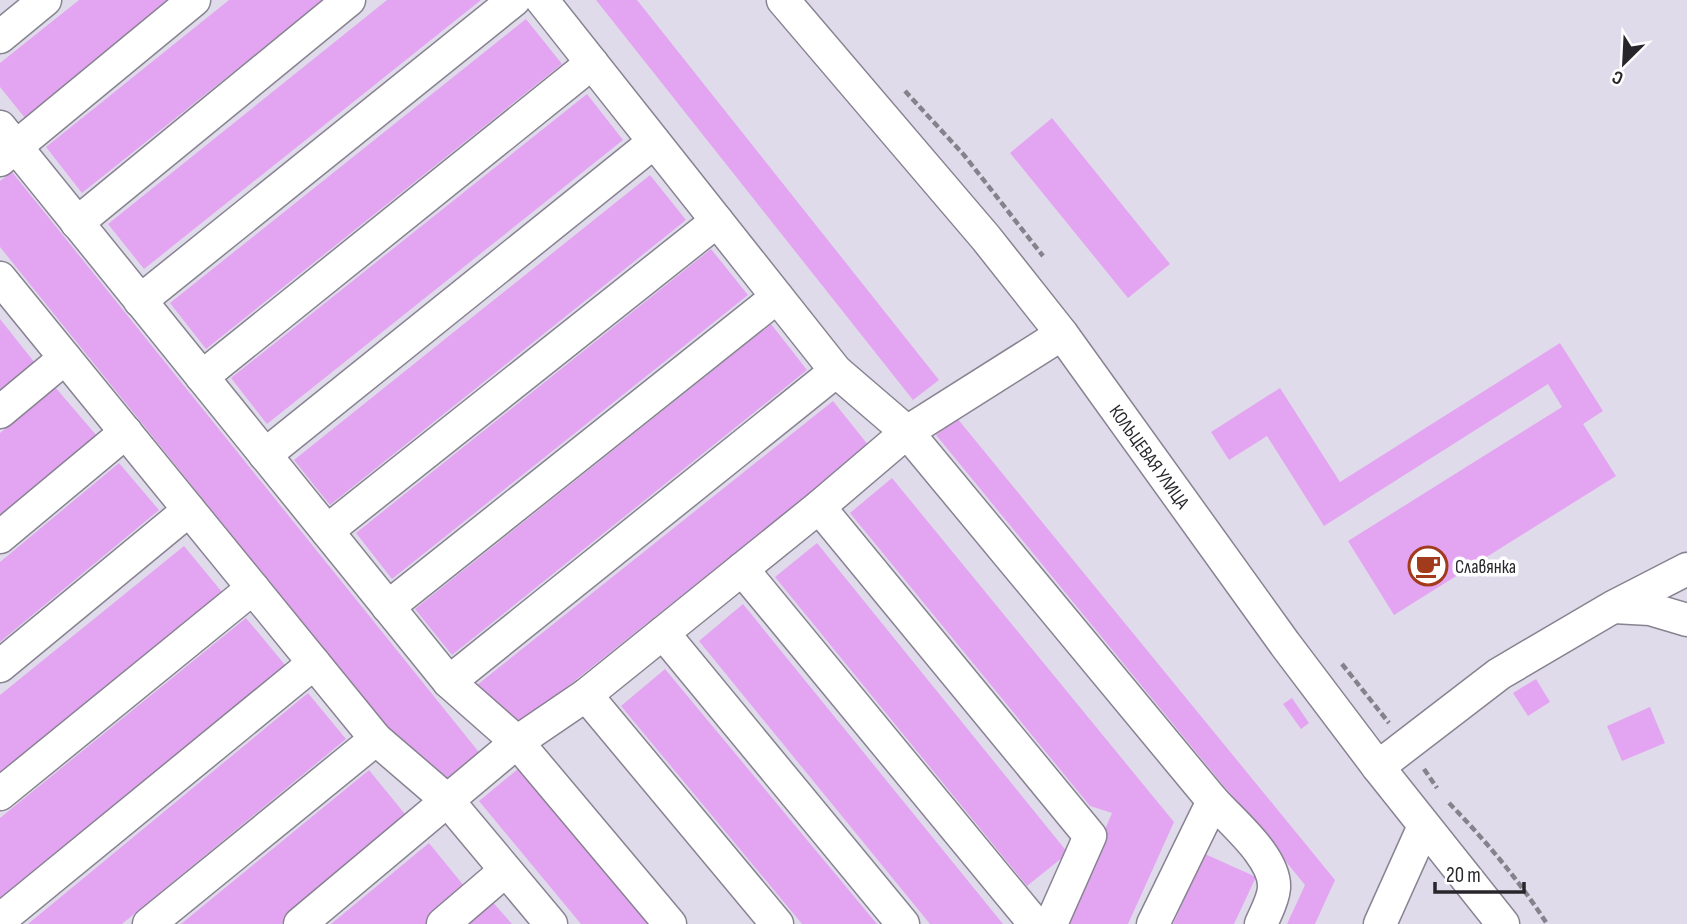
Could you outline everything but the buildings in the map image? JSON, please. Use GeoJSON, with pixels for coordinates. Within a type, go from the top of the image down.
{"type":"FeatureCollection","features":[{"type":"Feature","properties":{"kind":"street"},"geometry":{"type":"LineString","coordinates":[[0,37],[45,0]]}},
{"type":"Feature","properties":{"kind":"street"},"geometry":{"type":"LineString","coordinates":[[194,0],[5,145],[77,223],[449,682],[517,742],[670,924]]}},
{"type":"Feature","properties":{"kind":"street"},"geometry":{"type":"LineString","coordinates":[[77,223],[349,0]]}},
{"type":"Feature","properties":{"kind":"street"},"geometry":{"type":"LineString","coordinates":[[140,301],[514,0]]}},
{"type":"Feature","properties":{"kind":"street"},"geometry":{"type":"LineString","coordinates":[[542,0],[836,371],[907,432],[1213,801],[1264,856],[1272,871],[1274,886],[1272,900],[1261,924]]}},
{"type":"Feature","properties":{"kind":"street","name":"КОЛЬЦЕВАЯ УЛИЦА"},"geometry":{"type":"LineString","coordinates":[[783,0],[986,238],[1062,334],[1233,575],[1424,827],[1503,924]]}},
{"type":"Feature","properties":{"kind":"street"},"geometry":{"type":"LineString","coordinates":[[202,377],[592,63]]}},
{"type":"Feature","properties":{"kind":"street"},"geometry":{"type":"LineString","coordinates":[[265,455],[654,142]]}},
{"type":"Feature","properties":{"kind":"street"},"geometry":{"type":"LineString","coordinates":[[327,531],[717,221]]}},
{"type":"Feature","properties":{"kind":"street"},"geometry":{"type":"LineString","coordinates":[[1,281],[376,739],[448,801],[551,924]]}},
{"type":"Feature","properties":{"kind":"street"},"geometry":{"type":"LineString","coordinates":[[388,607],[777,297]]}},
{"type":"Feature","properties":{"kind":"street"},"geometry":{"type":"LineString","coordinates":[[300,924],[517,742],[586,695],[819,507],[907,432],[1062,334]]}},
{"type":"Feature","properties":{"kind":"street"},"geometry":{"type":"LineString","coordinates":[[0,412],[65,358]]}},
{"type":"Feature","properties":{"kind":"street"},"geometry":{"type":"LineString","coordinates":[[449,682],[836,371]]}},
{"type":"Feature","properties":{"kind":"street"},"geometry":{"type":"LineString","coordinates":[[0,537],[126,432]]}},
{"type":"Feature","properties":{"kind":"street"},"geometry":{"type":"LineString","coordinates":[[819,507],[1090,836],[1051,924]]}},
{"type":"Feature","properties":{"kind":"street"},"geometry":{"type":"LineString","coordinates":[[0,666],[189,510]]}},
{"type":"Feature","properties":{"kind":"street"},"geometry":{"type":"LineString","coordinates":[[742,569],[1035,924]]}},
{"type":"Feature","properties":{"kind":"street"},"geometry":{"type":"LineString","coordinates":[[1378,767],[1499,674],[1613,607],[1687,569]]}},
{"type":"Feature","properties":{"kind":"street"},"geometry":{"type":"LineString","coordinates":[[0,794],[253,588]]}},
{"type":"Feature","properties":{"kind":"street"},"geometry":{"type":"LineString","coordinates":[[1613,607],[1650,609],[1687,620]]}},
{"type":"Feature","properties":{"kind":"street"},"geometry":{"type":"LineString","coordinates":[[663,633],[903,924]]}},
{"type":"Feature","properties":{"kind":"street"},"geometry":{"type":"LineString","coordinates":[[0,920],[314,663]]}},
{"type":"Feature","properties":{"kind":"street"},"geometry":{"type":"LineString","coordinates":[[586,695],[777,924]]}},
{"type":"Feature","properties":{"kind":"street"},"geometry":{"type":"LineString","coordinates":[[149,924],[376,739]]}},
{"type":"Feature","properties":{"kind":"street"},"geometry":{"type":"LineString","coordinates":[[1153,924],[1213,801]]}},
{"type":"Feature","properties":{"kind":"street"},"geometry":{"type":"LineString","coordinates":[[1380,924],[1424,827]]}},
{"type":"Feature","properties":{"kind":"street"},"geometry":{"type":"LineString","coordinates":[[443,924],[505,871]]}},
{"type":"Feature","properties":{"kind":"place","name":"Славянка"},"geometry":{"type":"Point","coordinates":[1428,566]}}]}
